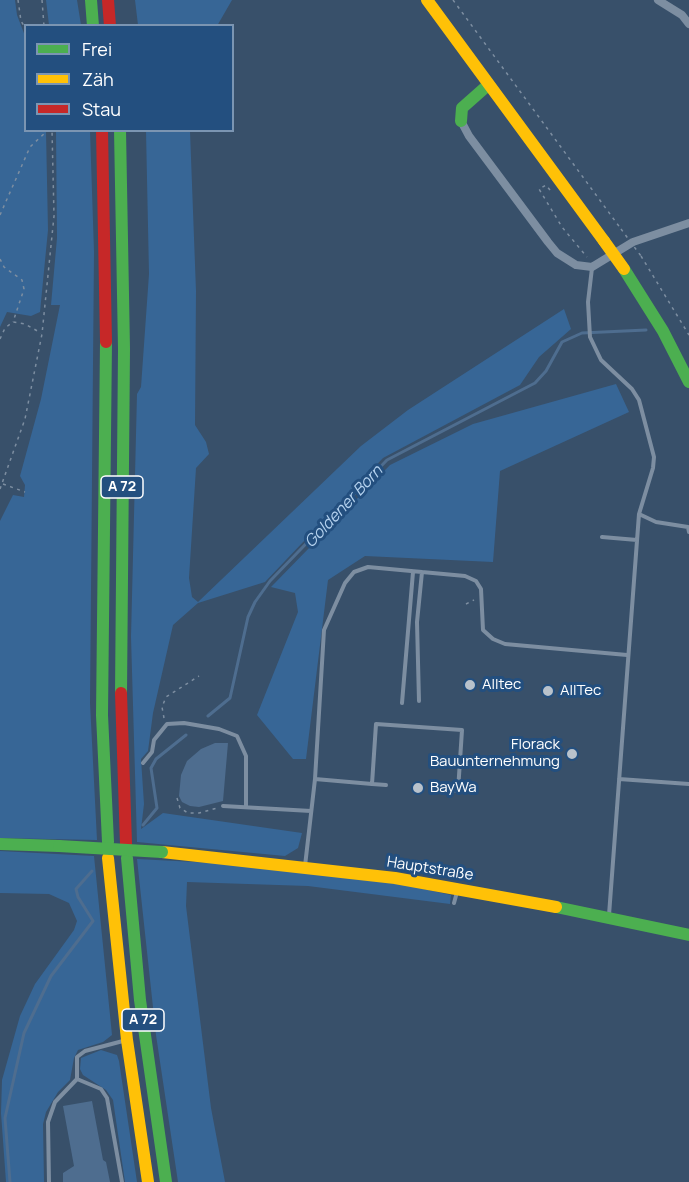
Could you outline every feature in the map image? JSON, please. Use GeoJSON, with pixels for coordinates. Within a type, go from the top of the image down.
{"type":"FeatureCollection","features":[{"type":"Feature","properties":{"kind":"main road"},"geometry":{"type":"LineString","coordinates":[[91,0],[93,24]]}},
{"type":"Feature","properties":{"kind":"main road"},"geometry":{"type":"LineString","coordinates":[[108,0],[110,24]]}},
{"type":"Feature","properties":{"kind":"main road"},"geometry":{"type":"LineString","coordinates":[[427,0],[624,269],[663,331],[689,382]]}},
{"type":"Feature","properties":{"kind":"main road"},"geometry":{"type":"LineString","coordinates":[[461,121],[462,108],[466,102],[488,84]]}},
{"type":"Feature","properties":{"kind":"main road","name":"A 72"},"geometry":{"type":"LineString","coordinates":[[102,132],[106,342],[102,715],[108,842]]}},
{"type":"Feature","properties":{"kind":"main road","name":"A 72"},"geometry":{"type":"LineString","coordinates":[[120,132],[124,338],[121,721],[126,844]]}},
{"type":"Feature","properties":{"kind":"main road","name":"Hauptstraße"},"geometry":{"type":"LineString","coordinates":[[0,844],[162,852],[305,866],[457,889],[689,935]]}},
{"type":"Feature","properties":{"kind":"main road","name":"A 72"},"geometry":{"type":"LineString","coordinates":[[108,858],[127,1040],[148,1182]]}},
{"type":"Feature","properties":{"kind":"main road","name":"A 72"},"geometry":{"type":"LineString","coordinates":[[127,858],[140,1000],[166,1182]]}},
{"type":"Feature","properties":{"kind":"street"},"geometry":{"type":"LineString","coordinates":[[658,0],[682,15],[689,24]]}},
{"type":"Feature","properties":{"kind":"street"},"geometry":{"type":"LineString","coordinates":[[461,121],[469,136],[557,253],[576,265],[593,263],[633,242],[689,223]]}},
{"type":"Feature","properties":{"kind":"lane"},"geometry":{"type":"LineString","coordinates":[[593,263],[588,302],[590,337],[601,360],[632,389],[639,400],[649,431],[653,468],[639,514],[609,919]]}},
{"type":"Feature","properties":{"kind":"lane"},"geometry":{"type":"LineString","coordinates":[[639,514],[656,522],[688,527],[689,532]]}},
{"type":"Feature","properties":{"kind":"lane"},"geometry":{"type":"LineString","coordinates":[[602,537],[637,540]]}},
{"type":"Feature","properties":{"kind":"lane"},"geometry":{"type":"LineString","coordinates":[[305,866],[315,779],[324,630],[345,583],[354,572],[368,567],[465,576],[476,581],[481,589],[483,630],[493,639],[505,644],[627,655]]}},
{"type":"Feature","properties":{"kind":"lane"},"geometry":{"type":"LineString","coordinates":[[402,703],[413,572]]}},
{"type":"Feature","properties":{"kind":"lane"},"geometry":{"type":"LineString","coordinates":[[419,701],[417,622],[422,572]]}},
{"type":"Feature","properties":{"kind":"lane"},"geometry":{"type":"LineString","coordinates":[[143,763],[152,753],[154,740],[167,724],[184,723],[219,729],[237,736],[246,756],[246,807]]}},
{"type":"Feature","properties":{"kind":"lane"},"geometry":{"type":"LineString","coordinates":[[372,784],[376,724],[462,730],[458,791],[450,790]]}},
{"type":"Feature","properties":{"kind":"lane"},"geometry":{"type":"LineString","coordinates":[[315,779],[386,785]]}},
{"type":"Feature","properties":{"kind":"lane"},"geometry":{"type":"LineString","coordinates":[[619,779],[689,784]]}},
{"type":"Feature","properties":{"kind":"lane"},"geometry":{"type":"LineString","coordinates":[[223,806],[311,811]]}},
{"type":"Feature","properties":{"kind":"lane"},"geometry":{"type":"LineString","coordinates":[[454,903],[457,889]]}},
{"type":"Feature","properties":{"kind":"lane"},"geometry":{"type":"LineString","coordinates":[[49,1182],[48,1122],[55,1102],[77,1079],[77,1057],[85,1051],[127,1040]]}},
{"type":"Feature","properties":{"kind":"lane"},"geometry":{"type":"LineString","coordinates":[[77,1079],[101,1089],[107,1098],[122,1182]]}},
{"type":"Feature","properties":{"kind":"path"},"geometry":{"type":"LineString","coordinates":[[18,0],[24,26]]}},
{"type":"Feature","properties":{"kind":"path"},"geometry":{"type":"LineString","coordinates":[[42,0],[44,24]]}},
{"type":"Feature","properties":{"kind":"path"},"geometry":{"type":"LineString","coordinates":[[453,0],[641,256],[689,335]]}},
{"type":"Feature","properties":{"kind":"path"},"geometry":{"type":"LineString","coordinates":[[0,215],[30,147],[46,132]]}},
{"type":"Feature","properties":{"kind":"path"},"geometry":{"type":"LineString","coordinates":[[0,489],[25,419],[42,334],[54,216],[52,132]]}},
{"type":"Feature","properties":{"kind":"path"},"geometry":{"type":"LineString","coordinates":[[549,190],[546,184],[539,189],[562,227],[593,263]]}},
{"type":"Feature","properties":{"kind":"path"},"geometry":{"type":"LineString","coordinates":[[623,244],[633,242]]}},
{"type":"Feature","properties":{"kind":"path"},"geometry":{"type":"LineString","coordinates":[[0,258],[4,267],[22,280],[24,290],[13,322],[5,328],[0,339]]}},
{"type":"Feature","properties":{"kind":"path"},"geometry":{"type":"LineString","coordinates":[[13,322],[25,324],[42,334]]}},
{"type":"Feature","properties":{"kind":"path"},"geometry":{"type":"LineString","coordinates":[[2,484],[25,492]]}},
{"type":"Feature","properties":{"kind":"path"},"geometry":{"type":"LineString","coordinates":[[167,724],[162,715],[166,697],[200,676]]}},
{"type":"Feature","properties":{"kind":"path"},"geometry":{"type":"LineString","coordinates":[[177,798],[183,811],[193,814],[223,806]]}},
{"type":"Feature","properties":{"kind":"shaded area"},"geometry":{"type":"Polygon","coordinates":[[[0,0],[15,0],[17,15],[24,33],[24,132],[46,132],[48,230],[40,312],[31,316],[7,312],[0,327],[0,0]]]}},
{"type":"Feature","properties":{"kind":"shaded area"},"geometry":{"type":"Polygon","coordinates":[[[46,0],[77,0],[81,24],[49,24],[46,0]]]}},
{"type":"Feature","properties":{"kind":"shaded area"},"geometry":{"type":"Polygon","coordinates":[[[135,0],[232,0],[218,24],[138,24],[135,0]]]}},
{"type":"Feature","properties":{"kind":"shaded area"},"geometry":{"type":"Polygon","coordinates":[[[56,132],[90,132],[94,252],[90,703],[97,840],[0,838],[0,521],[13,495],[24,497],[25,485],[20,476],[41,399],[60,305],[51,305],[57,238],[56,132]]]}},
{"type":"Feature","properties":{"kind":"shaded area"},"geometry":{"type":"Polygon","coordinates":[[[146,132],[190,132],[196,291],[195,425],[206,442],[209,454],[196,468],[189,578],[192,597],[198,602],[361,446],[408,410],[564,309],[571,329],[539,357],[520,385],[383,458],[265,582],[198,603],[173,625],[153,713],[148,751],[141,759],[144,804],[141,829],[163,813],[302,833],[298,848],[285,856],[137,842],[131,637],[137,394],[141,387],[149,274],[146,132]]]}},
{"type":"Feature","properties":{"kind":"shaded area"},"geometry":{"type":"Polygon","coordinates":[[[616,384],[629,412],[500,471],[493,562],[365,556],[328,580],[306,759],[293,759],[257,715],[298,612],[295,593],[271,587],[390,465],[473,424],[616,384]]]}},
{"type":"Feature","properties":{"kind":"shaded area"},"geometry":{"type":"Polygon","coordinates":[[[215,743],[228,743],[223,801],[199,807],[190,806],[182,802],[179,796],[181,775],[187,761],[201,749],[215,743]]]}},
{"type":"Feature","properties":{"kind":"shaded area"},"geometry":{"type":"Polygon","coordinates":[[[0,851],[94,856],[112,1035],[103,1042],[78,1050],[74,1058],[70,1080],[58,1092],[46,1112],[43,1124],[44,1182],[6,1182],[1,1113],[2,1080],[20,1016],[35,984],[74,930],[77,921],[69,903],[49,894],[0,893],[0,851]]]}},
{"type":"Feature","properties":{"kind":"shaded area"},"geometry":{"type":"Polygon","coordinates":[[[137,859],[234,864],[406,885],[451,895],[450,904],[308,886],[187,882],[186,906],[211,1108],[225,1182],[178,1182],[156,1035],[137,859]]]}},
{"type":"Feature","properties":{"kind":"shaded area"},"geometry":{"type":"Polygon","coordinates":[[[101,1050],[117,1055],[119,1061],[137,1182],[125,1182],[113,1100],[106,1090],[83,1075],[80,1069],[81,1058],[101,1050]]]}},
{"type":"Feature","properties":{"kind":"shaded area"},"geometry":{"type":"Polygon","coordinates":[[[92,1101],[103,1160],[106,1162],[110,1182],[63,1182],[63,1173],[74,1166],[63,1106],[92,1101]]]}},
{"type":"Feature","properties":{"kind":"waterway","name":"Goldener Born"},"geometry":{"type":"LineString","coordinates":[[208,716],[230,698],[248,617],[255,602],[270,581],[387,460],[535,383],[546,371],[562,342],[582,333],[646,330]]}},
{"type":"Feature","properties":{"kind":"waterway","name":"Goldener Born"},"geometry":{"type":"LineString","coordinates":[[143,825],[157,808],[151,768],[156,759],[186,735]]}},
{"type":"Feature","properties":{"kind":"waterway","name":"Goldener Born"},"geometry":{"type":"LineString","coordinates":[[10,1182],[5,1118],[24,1033],[51,976],[93,921],[78,897],[76,889],[92,871]]}},
{"type":"Feature","properties":{"kind":"traffic: fast"},"geometry":{"type":"LineString","coordinates":[[91,0],[93,24]]}},
{"type":"Feature","properties":{"kind":"traffic: fast"},"geometry":{"type":"LineString","coordinates":[[461,121],[462,108],[488,85]]}},
{"type":"Feature","properties":{"kind":"traffic: fast"},"geometry":{"type":"LineString","coordinates":[[120,132],[124,349],[121,693]]}},
{"type":"Feature","properties":{"kind":"traffic: fast"},"geometry":{"type":"LineString","coordinates":[[624,269],[663,331],[689,382]]}},
{"type":"Feature","properties":{"kind":"traffic: fast"},"geometry":{"type":"LineString","coordinates":[[106,342],[102,715],[108,842]]}},
{"type":"Feature","properties":{"kind":"traffic: fast"},"geometry":{"type":"LineString","coordinates":[[0,844],[59,846]]}},
{"type":"Feature","properties":{"kind":"traffic: fast"},"geometry":{"type":"LineString","coordinates":[[59,846],[162,852]]}},
{"type":"Feature","properties":{"kind":"traffic: fast"},"geometry":{"type":"LineString","coordinates":[[127,858],[140,1000],[166,1182]]}},
{"type":"Feature","properties":{"kind":"traffic: fast"},"geometry":{"type":"LineString","coordinates":[[556,907],[689,935]]}},
{"type":"Feature","properties":{"kind":"traffic: slow"},"geometry":{"type":"LineString","coordinates":[[427,0],[604,241]]}},
{"type":"Feature","properties":{"kind":"traffic: slow"},"geometry":{"type":"LineString","coordinates":[[604,241],[624,269]]}},
{"type":"Feature","properties":{"kind":"traffic: slow"},"geometry":{"type":"LineString","coordinates":[[162,852],[395,878],[556,907]]}},
{"type":"Feature","properties":{"kind":"traffic: slow"},"geometry":{"type":"LineString","coordinates":[[108,858],[127,1040],[148,1182]]}},
{"type":"Feature","properties":{"kind":"traffic: jam"},"geometry":{"type":"LineString","coordinates":[[108,0],[110,24]]}},
{"type":"Feature","properties":{"kind":"traffic: jam"},"geometry":{"type":"LineString","coordinates":[[102,132],[106,342]]}},
{"type":"Feature","properties":{"kind":"traffic: jam"},"geometry":{"type":"LineString","coordinates":[[121,693],[126,844]]}},
{"type":"Feature","properties":{"kind":"place","name":"Alltec"},"geometry":{"type":"Point","coordinates":[470,685]}},
{"type":"Feature","properties":{"kind":"place","name":"AllTec"},"geometry":{"type":"Point","coordinates":[548,691]}},
{"type":"Feature","properties":{"kind":"place","name":"Florack Bauunternehmung"},"geometry":{"type":"Point","coordinates":[572,754]}},
{"type":"Feature","properties":{"kind":"place","name":"BayWa"},"geometry":{"type":"Point","coordinates":[418,788]}}]}
